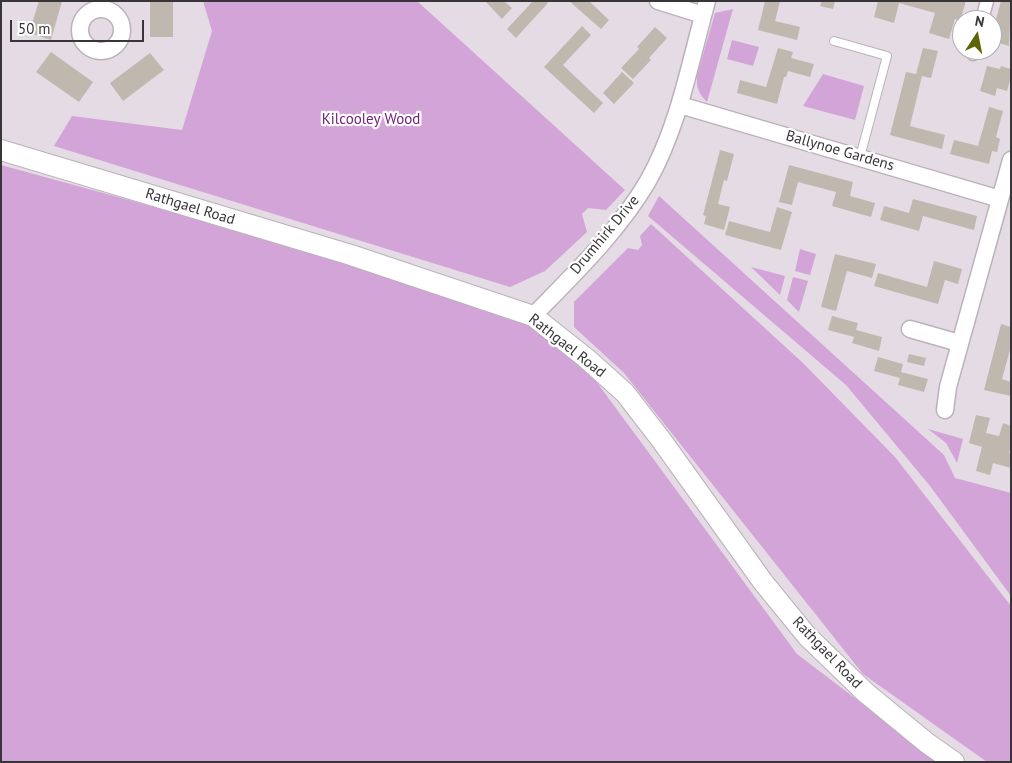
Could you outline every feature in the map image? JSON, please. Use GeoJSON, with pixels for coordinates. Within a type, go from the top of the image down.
{"type":"FeatureCollection","features":[{"type":"Feature","properties":{"kind":"street"},"geometry":{"type":"LineString","coordinates":[[658,1],[705,8]]}},
{"type":"Feature","properties":{"kind":"street","name":"Drumhirk Drive"},"geometry":{"type":"LineString","coordinates":[[533,316],[604,241],[640,194],[663,149],[680,105],[705,8]]}},
{"type":"Feature","properties":{"kind":"street","name":"Ballynoe Gardens"},"geometry":{"type":"LineString","coordinates":[[680,105],[1000,199]]}},
{"type":"Feature","properties":{"kind":"street","name":"Rathgael Road"},"geometry":{"type":"LineString","coordinates":[[1,150],[351,255],[533,316],[586,358],[625,393],[662,441],[762,582],[807,636],[866,693],[927,743],[954,762]]}},
{"type":"Feature","properties":{"kind":"street"},"geometry":{"type":"LineString","coordinates":[[945,410],[948,387],[959,343],[1011,160]]}},
{"type":"Feature","properties":{"kind":"street"},"geometry":{"type":"LineString","coordinates":[[910,329],[959,343]]}},
{"type":"Feature","properties":{"kind":"lane"},"geometry":{"type":"LineString","coordinates":[[834,41],[887,56],[860,157]]}},
{"type":"Feature","properties":{"kind":"green space","name":"Kilcooley Wood"},"geometry":{"type":"Polygon","coordinates":[[[203,1],[417,1],[625,190],[606,210],[588,208],[582,214],[587,232],[545,271],[510,287],[54,146],[72,116],[182,130],[212,31],[203,1]]]}},
{"type":"Feature","properties":{"kind":"green space"},"geometry":{"type":"Polygon","coordinates":[[[733,9],[707,102],[699,90],[697,76],[715,13],[733,9]]]}},
{"type":"Feature","properties":{"kind":"green space"},"geometry":{"type":"Polygon","coordinates":[[[732,40],[759,47],[753,66],[727,59],[732,40]]]}},
{"type":"Feature","properties":{"kind":"green space"},"geometry":{"type":"Polygon","coordinates":[[[823,74],[864,86],[855,120],[803,106],[823,74]]]}},
{"type":"Feature","properties":{"kind":"green space"},"geometry":{"type":"Polygon","coordinates":[[[1,165],[351,261],[523,320],[590,373],[797,654],[939,762],[1,762],[1,165]]]}},
{"type":"Feature","properties":{"kind":"green space"},"geometry":{"type":"Polygon","coordinates":[[[659,196],[944,455],[955,478],[1011,493],[1011,596],[930,486],[846,385],[648,216],[659,196]]]}},
{"type":"Feature","properties":{"kind":"green space"},"geometry":{"type":"Polygon","coordinates":[[[651,224],[803,363],[895,457],[1011,606],[1011,762],[987,762],[863,674],[624,373],[574,327],[574,302],[628,248],[638,250],[642,245],[640,236],[651,224]]]}},
{"type":"Feature","properties":{"kind":"green space"},"geometry":{"type":"Polygon","coordinates":[[[800,249],[816,254],[810,275],[795,271],[800,249]]]}},
{"type":"Feature","properties":{"kind":"green space"},"geometry":{"type":"Polygon","coordinates":[[[751,267],[785,276],[780,295],[751,267]]]}},
{"type":"Feature","properties":{"kind":"green space"},"geometry":{"type":"Polygon","coordinates":[[[793,277],[808,281],[799,312],[787,300],[793,277]]]}},
{"type":"Feature","properties":{"kind":"green space"},"geometry":{"type":"Polygon","coordinates":[[[928,429],[963,439],[957,463],[946,443],[928,429]]]}},
{"type":"Feature","properties":{"kind":"building"},"geometry":{"type":"Polygon","coordinates":[[[39,1],[62,1],[51,40],[29,33],[39,1]]]}},
{"type":"Feature","properties":{"kind":"building"},"geometry":{"type":"Polygon","coordinates":[[[150,1],[173,1],[173,37],[150,37],[150,1]]]}},
{"type":"Feature","properties":{"kind":"building"},"geometry":{"type":"Polygon","coordinates":[[[485,1],[504,1],[512,8],[502,19],[485,1]]]}},
{"type":"Feature","properties":{"kind":"building"},"geometry":{"type":"Polygon","coordinates":[[[533,1],[546,1],[548,3],[516,38],[507,29],[533,1]]]}},
{"type":"Feature","properties":{"kind":"building"},"geometry":{"type":"Polygon","coordinates":[[[569,1],[589,1],[609,20],[601,29],[569,1]]]}},
{"type":"Feature","properties":{"kind":"building"},"geometry":{"type":"Polygon","coordinates":[[[765,1],[780,1],[775,21],[800,27],[797,40],[758,30],[765,1]]]}},
{"type":"Feature","properties":{"kind":"building"},"geometry":{"type":"Polygon","coordinates":[[[822,1],[835,1],[833,9],[820,6],[822,1]]]}},
{"type":"Feature","properties":{"kind":"building"},"geometry":{"type":"Polygon","coordinates":[[[878,1],[966,1],[963,10],[952,10],[952,29],[949,39],[929,33],[935,13],[899,3],[894,23],[874,17],[878,1]]]}},
{"type":"Feature","properties":{"kind":"building"},"geometry":{"type":"Polygon","coordinates":[[[1001,1],[1011,1],[1009,46],[1002,44],[1002,10],[999,10],[1001,1]]]}},
{"type":"Feature","properties":{"kind":"building"},"geometry":{"type":"Polygon","coordinates":[[[582,26],[591,35],[563,65],[603,103],[594,113],[544,67],[582,26]]]}},
{"type":"Feature","properties":{"kind":"building"},"geometry":{"type":"Polygon","coordinates":[[[655,27],[667,38],[649,58],[651,60],[633,79],[621,68],[639,49],[637,47],[655,27]]]}},
{"type":"Feature","properties":{"kind":"building"},"geometry":{"type":"Polygon","coordinates":[[[778,48],[793,52],[791,58],[814,64],[810,77],[788,71],[786,77],[784,77],[777,104],[737,93],[740,80],[766,87],[778,48]]]}},
{"type":"Feature","properties":{"kind":"building"},"geometry":{"type":"Polygon","coordinates":[[[923,48],[938,51],[931,78],[922,76],[910,126],[945,135],[942,149],[890,135],[906,72],[916,74],[923,48]]]}},
{"type":"Feature","properties":{"kind":"building"},"geometry":{"type":"Polygon","coordinates":[[[51,52],[93,82],[79,102],[36,72],[51,52]]]}},
{"type":"Feature","properties":{"kind":"building"},"geometry":{"type":"Polygon","coordinates":[[[150,53],[164,70],[123,101],[110,83],[150,53]]]}},
{"type":"Feature","properties":{"kind":"building"},"geometry":{"type":"Polygon","coordinates":[[[987,66],[1000,69],[1001,66],[1011,69],[1007,91],[997,88],[995,96],[980,91],[987,66]]]}},
{"type":"Feature","properties":{"kind":"building"},"geometry":{"type":"Polygon","coordinates":[[[622,72],[634,83],[614,104],[603,93],[622,72]]]}},
{"type":"Feature","properties":{"kind":"building"},"geometry":{"type":"Polygon","coordinates":[[[989,107],[1003,111],[996,137],[1000,139],[997,152],[992,151],[989,164],[950,154],[954,140],[978,146],[989,107]]]}},
{"type":"Feature","properties":{"kind":"building"},"geometry":{"type":"Polygon","coordinates":[[[720,150],[734,154],[727,181],[724,180],[718,204],[730,207],[724,230],[704,224],[706,216],[703,215],[720,150]]]}},
{"type":"Feature","properties":{"kind":"building"},"geometry":{"type":"Polygon","coordinates":[[[789,165],[853,182],[850,196],[875,203],[871,217],[832,206],[836,192],[798,182],[792,205],[779,202],[789,165]]]}},
{"type":"Feature","properties":{"kind":"building"},"geometry":{"type":"Polygon","coordinates":[[[913,199],[977,216],[974,230],[923,216],[919,231],[880,220],[884,206],[909,213],[913,199]]]}},
{"type":"Feature","properties":{"kind":"building"},"geometry":{"type":"Polygon","coordinates":[[[777,207],[792,212],[781,250],[725,235],[729,221],[770,232],[777,207]]]}},
{"type":"Feature","properties":{"kind":"building"},"geometry":{"type":"Polygon","coordinates":[[[835,254],[876,264],[872,278],[847,271],[836,311],[821,307],[835,254]]]}},
{"type":"Feature","properties":{"kind":"building"},"geometry":{"type":"Polygon","coordinates":[[[934,261],[962,269],[958,284],[945,280],[938,304],[874,286],[878,273],[927,287],[934,261]]]}},
{"type":"Feature","properties":{"kind":"building"},"geometry":{"type":"Polygon","coordinates":[[[832,316],[858,323],[856,330],[882,337],[879,351],[852,343],[854,337],[828,330],[832,316]]]}},
{"type":"Feature","properties":{"kind":"building"},"geometry":{"type":"Polygon","coordinates":[[[1001,324],[1011,327],[1011,346],[1002,379],[1011,382],[1011,396],[984,390],[1001,324]]]}},
{"type":"Feature","properties":{"kind":"building"},"geometry":{"type":"Polygon","coordinates":[[[909,354],[926,358],[924,366],[907,362],[909,354]]]}},
{"type":"Feature","properties":{"kind":"building"},"geometry":{"type":"Polygon","coordinates":[[[878,357],[903,364],[901,372],[928,379],[924,392],[898,385],[900,378],[874,371],[878,357]]]}},
{"type":"Feature","properties":{"kind":"building"},"geometry":{"type":"Polygon","coordinates":[[[976,415],[990,418],[986,433],[999,436],[1003,423],[1011,426],[1009,453],[1011,454],[1011,468],[993,463],[990,475],[976,471],[982,447],[969,443],[976,415]]]}}]}
